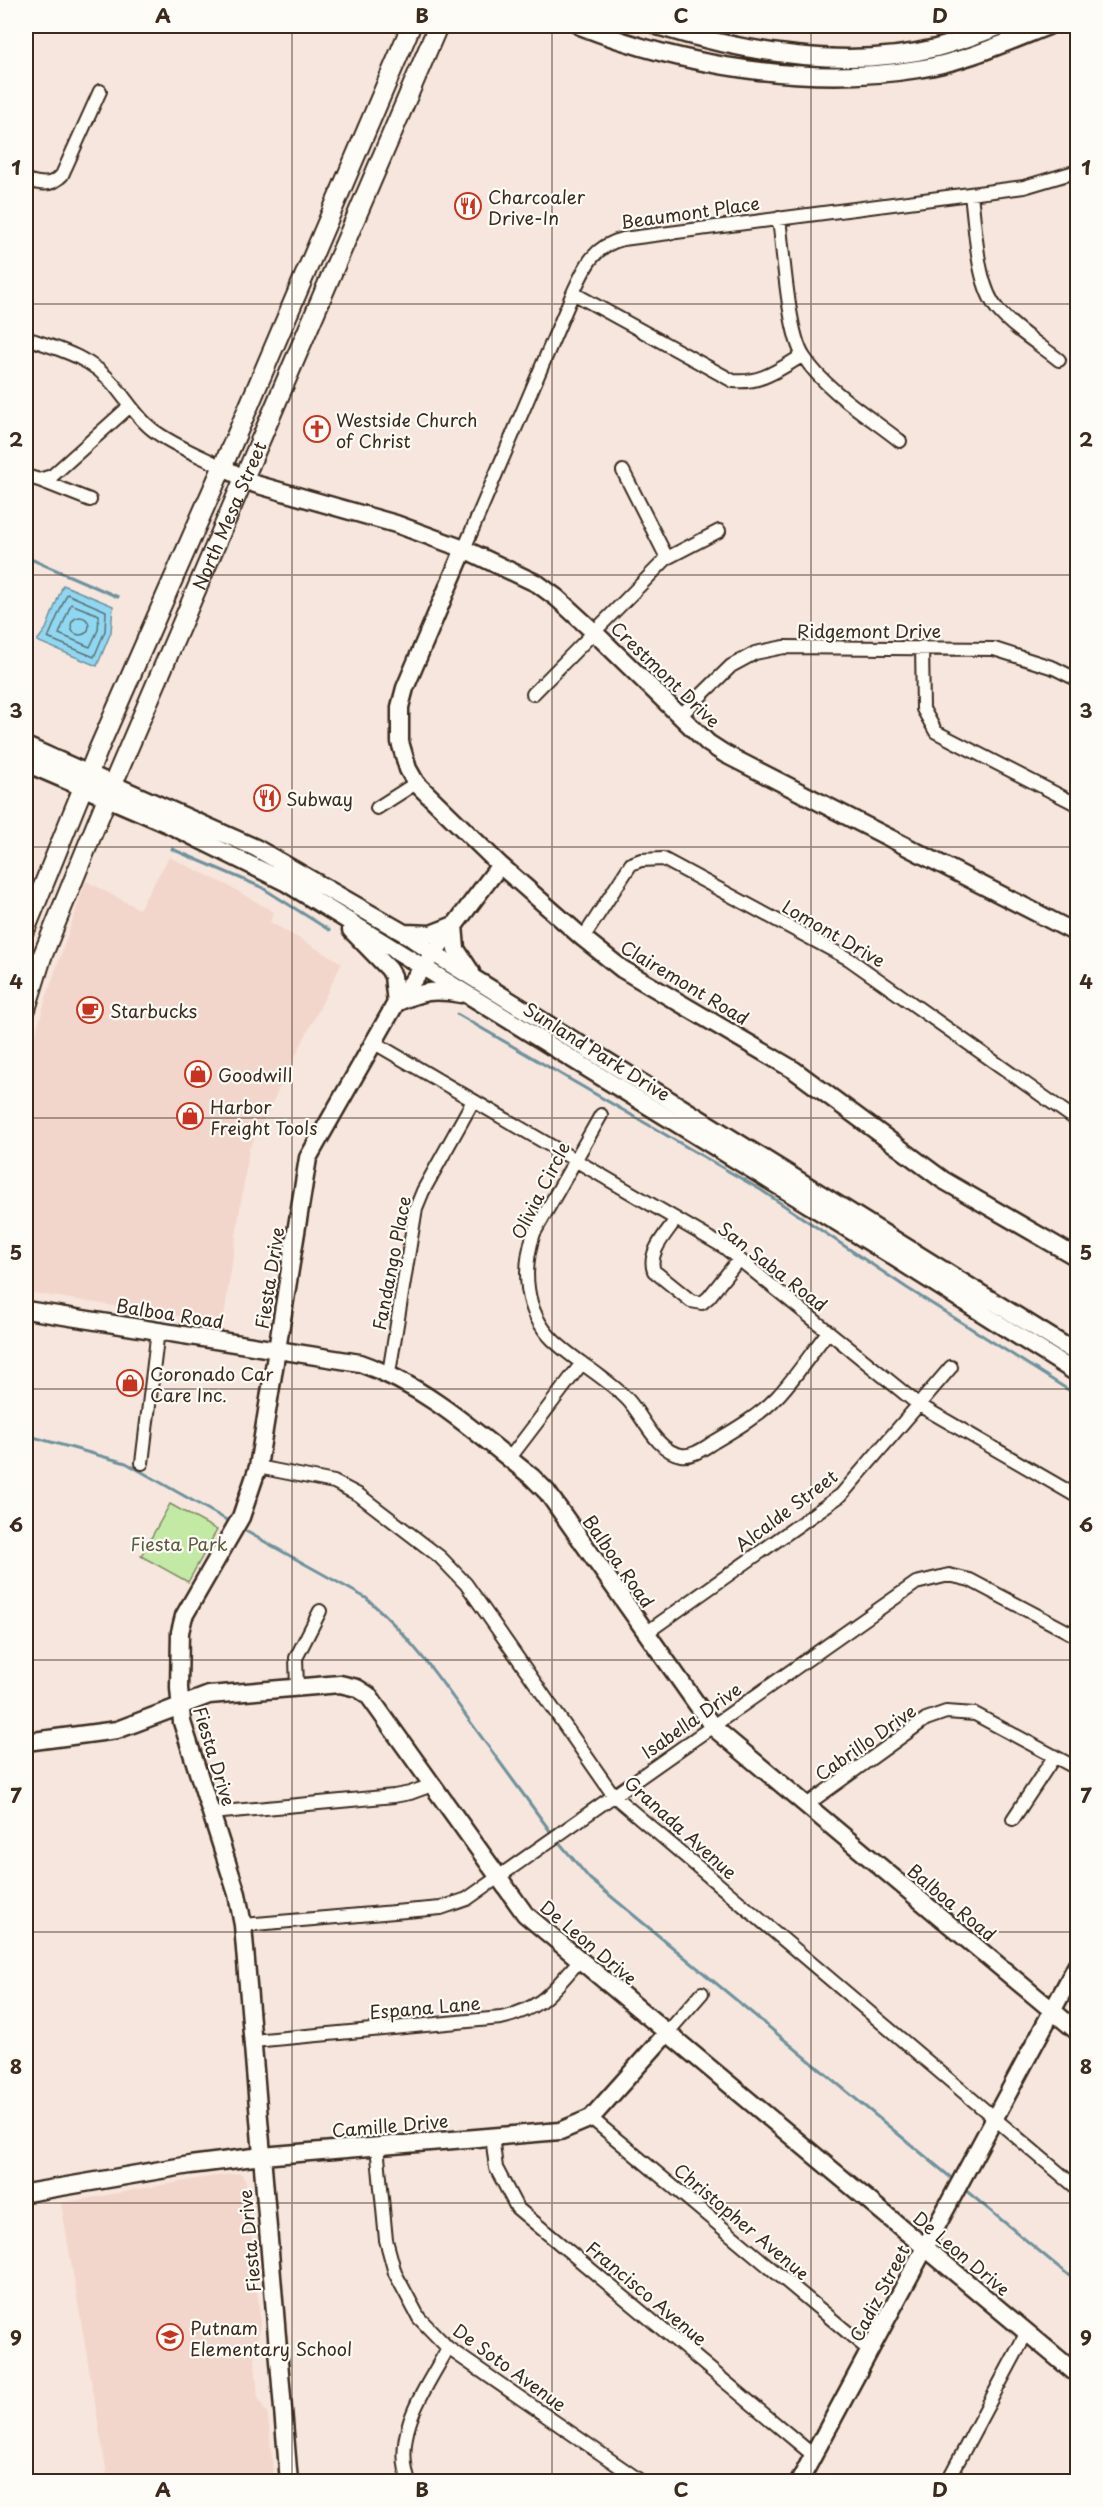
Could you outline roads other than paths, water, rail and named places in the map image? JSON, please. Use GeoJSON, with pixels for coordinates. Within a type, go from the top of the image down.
{"type":"FeatureCollection","features":[{"type":"Feature","properties":{"kind":"main road","name":"North Mesa Street"},"geometry":{"type":"LineString","coordinates":[[26,928],[86,780],[411,26]]}},
{"type":"Feature","properties":{"kind":"main road","name":"North Mesa Street"},"geometry":{"type":"LineString","coordinates":[[26,1009],[42,957],[110,791],[438,26]]}},
{"type":"Feature","properties":{"kind":"main road"},"geometry":{"type":"LineString","coordinates":[[26,949],[42,957]]}},
{"type":"Feature","properties":{"kind":"street"},"geometry":{"type":"LineString","coordinates":[[580,26],[620,41],[702,61],[789,74],[863,75],[920,69],[981,53],[1048,26]]}},
{"type":"Feature","properties":{"kind":"street"},"geometry":{"type":"LineString","coordinates":[[657,26],[706,41],[801,56],[867,57],[934,48],[1001,26]]}},
{"type":"Feature","properties":{"kind":"street"},"geometry":{"type":"LineString","coordinates":[[702,61],[706,41]]}},
{"type":"Feature","properties":{"kind":"street"},"geometry":{"type":"LineString","coordinates":[[26,180],[44,184],[51,183],[62,175],[100,91]]}},
{"type":"Feature","properties":{"kind":"street","name":"Beaumont Place"},"geometry":{"type":"LineString","coordinates":[[464,549],[573,293],[593,254],[612,241],[971,195],[1024,187],[1077,171]]}},
{"type":"Feature","properties":{"kind":"street"},"geometry":{"type":"LineString","coordinates":[[971,195],[981,271],[991,301],[1007,319],[1059,360]]}},
{"type":"Feature","properties":{"kind":"street"},"geometry":{"type":"LineString","coordinates":[[779,218],[794,334],[802,356],[820,378],[900,441]]}},
{"type":"Feature","properties":{"kind":"street"},"geometry":{"type":"LineString","coordinates":[[573,293],[733,381],[749,383],[802,356]]}},
{"type":"Feature","properties":{"kind":"street"},"geometry":{"type":"LineString","coordinates":[[26,338],[69,352],[87,362],[104,374],[129,406],[153,430],[222,467]]}},
{"type":"Feature","properties":{"kind":"street"},"geometry":{"type":"LineString","coordinates":[[39,480],[52,476],[129,406]]}},
{"type":"Feature","properties":{"kind":"street","name":"Crestmont Drive"},"geometry":{"type":"LineString","coordinates":[[222,467],[244,479],[398,524],[464,549],[537,584],[557,598],[594,632],[708,743],[1077,934]]}},
{"type":"Feature","properties":{"kind":"street"},"geometry":{"type":"LineString","coordinates":[[623,471],[667,558]]}},
{"type":"Feature","properties":{"kind":"street"},"geometry":{"type":"LineString","coordinates":[[26,476],[90,500]]}},
{"type":"Feature","properties":{"kind":"street"},"geometry":{"type":"LineString","coordinates":[[533,694],[667,558],[719,531]]}},
{"type":"Feature","properties":{"kind":"street","name":"Clairemont Road"},"geometry":{"type":"LineString","coordinates":[[464,549],[405,688],[400,707],[399,724],[402,749],[408,770],[416,783],[500,865],[622,969],[794,1070],[943,1180],[1077,1258]]}},
{"type":"Feature","properties":{"kind":"street","name":"Ridgemont Drive"},"geometry":{"type":"LineString","coordinates":[[680,716],[731,666],[755,652],[784,647],[994,649],[1054,668],[1077,680]]}},
{"type":"Feature","properties":{"kind":"street"},"geometry":{"type":"LineString","coordinates":[[922,648],[923,709],[936,732],[1077,805]]}},
{"type":"Feature","properties":{"kind":"street"},"geometry":{"type":"LineString","coordinates":[[26,746],[86,780]]}},
{"type":"Feature","properties":{"kind":"street"},"geometry":{"type":"LineString","coordinates":[[26,763],[86,780]]}},
{"type":"Feature","properties":{"kind":"street","name":"Sunland Park Drive"},"geometry":{"type":"LineString","coordinates":[[86,780],[252,855],[404,933],[428,960],[471,996],[884,1251],[1077,1374]]}},
{"type":"Feature","properties":{"kind":"street"},"geometry":{"type":"LineString","coordinates":[[377,808],[416,783]]}},
{"type":"Feature","properties":{"kind":"street","name":"Sunland Park Drive"},"geometry":{"type":"LineString","coordinates":[[252,855],[336,913],[428,960],[477,980],[1077,1354]]}},
{"type":"Feature","properties":{"kind":"street","name":"Lomont Drive"},"geometry":{"type":"LineString","coordinates":[[583,938],[631,864],[641,860],[663,859],[849,959],[1077,1121]]}},
{"type":"Feature","properties":{"kind":"street","name":"Fiesta Drive"},"geometry":{"type":"LineString","coordinates":[[289,2481],[243,1925],[237,1894],[182,1722],[179,1705],[180,1632],[184,1616],[230,1538],[249,1496],[258,1467],[308,1158],[396,1003],[500,865]]}},
{"type":"Feature","properties":{"kind":"street"},"geometry":{"type":"LineString","coordinates":[[336,913],[389,969],[393,976],[396,1003],[427,991],[441,990],[471,996]]}},
{"type":"Feature","properties":{"kind":"street"},"geometry":{"type":"LineString","coordinates":[[404,933],[431,934],[454,925],[456,949],[477,980]]}},
{"type":"Feature","properties":{"kind":"street","name":"San Saba Road"},"geometry":{"type":"LineString","coordinates":[[373,1042],[676,1219],[740,1259],[919,1405],[1077,1497]]}},
{"type":"Feature","properties":{"kind":"street","name":"Fandango Place"},"geometry":{"type":"LineString","coordinates":[[389,1373],[416,1208],[423,1191],[473,1101]]}},
{"type":"Feature","properties":{"kind":"street","name":"Olivia Circle"},"geometry":{"type":"LineString","coordinates":[[601,1115],[534,1233],[527,1253],[526,1273],[533,1307],[552,1339],[621,1393],[663,1446],[680,1455],[694,1454],[738,1428],[776,1398],[828,1332]]}},
{"type":"Feature","properties":{"kind":"street"},"geometry":{"type":"LineString","coordinates":[[676,1219],[652,1256],[651,1263],[654,1271],[692,1301],[702,1303],[709,1297],[740,1259]]}},
{"type":"Feature","properties":{"kind":"street","name":"Balboa Road"},"geometry":{"type":"LineString","coordinates":[[26,1310],[360,1363],[389,1373],[439,1404],[547,1492],[713,1727],[1077,2032]]}},
{"type":"Feature","properties":{"kind":"street"},"geometry":{"type":"LineString","coordinates":[[142,1463],[158,1330]]}},
{"type":"Feature","properties":{"kind":"street"},"geometry":{"type":"LineString","coordinates":[[509,1459],[582,1363]]}},
{"type":"Feature","properties":{"kind":"street","name":"Alcalde Street"},"geometry":{"type":"LineString","coordinates":[[646,1633],[841,1496],[951,1367]]}},
{"type":"Feature","properties":{"kind":"street","name":"Granada Avenue"},"geometry":{"type":"LineString","coordinates":[[258,1467],[334,1482],[359,1495],[440,1557],[466,1584],[614,1796],[1077,2189]]}},
{"type":"Feature","properties":{"kind":"street","name":"Isabella Drive"},"geometry":{"type":"LineString","coordinates":[[243,1925],[441,1908],[467,1899],[916,1583],[949,1575],[970,1580],[1077,1637]]}},
{"type":"Feature","properties":{"kind":"street"},"geometry":{"type":"LineString","coordinates":[[297,1688],[296,1658],[320,1611]]}},
{"type":"Feature","properties":{"kind":"street","name":"De Leon Drive"},"geometry":{"type":"LineString","coordinates":[[26,1742],[117,1730],[209,1695],[340,1684],[357,1688],[368,1695],[525,1914],[1077,2375]]}},
{"type":"Feature","properties":{"kind":"street","name":"Cabrillo Drive"},"geometry":{"type":"LineString","coordinates":[[805,1806],[926,1719],[946,1712],[975,1714],[1077,1769]]}},
{"type":"Feature","properties":{"kind":"street"},"geometry":{"type":"LineString","coordinates":[[1013,1820],[1054,1757]]}},
{"type":"Feature","properties":{"kind":"street"},"geometry":{"type":"LineString","coordinates":[[212,1813],[394,1796],[432,1785]]}},
{"type":"Feature","properties":{"kind":"street","name":"Espana Lane"},"geometry":{"type":"LineString","coordinates":[[253,2041],[501,2018],[523,2013],[541,2003],[579,1961]]}},
{"type":"Feature","properties":{"kind":"street","name":"Cadiz Street"},"geometry":{"type":"LineString","coordinates":[[799,2481],[1077,1963]]}},
{"type":"Feature","properties":{"kind":"street","name":"Camille Drive"},"geometry":{"type":"LineString","coordinates":[[26,2193],[190,2165],[262,2156],[560,2131],[591,2118],[702,1993]]}},
{"type":"Feature","properties":{"kind":"street","name":"Christopher Avenue"},"geometry":{"type":"LineString","coordinates":[[591,2118],[870,2351]]}},
{"type":"Feature","properties":{"kind":"street","name":"Francisco Avenue"},"geometry":{"type":"LineString","coordinates":[[492,2136],[495,2168],[518,2208],[813,2456]]}},
{"type":"Feature","properties":{"kind":"street","name":"De Soto Avenue"},"geometry":{"type":"LineString","coordinates":[[377,2146],[386,2240],[394,2273],[418,2318],[448,2348],[642,2481]]}},
{"type":"Feature","properties":{"kind":"street"},"geometry":{"type":"LineString","coordinates":[[947,2481],[1027,2332]]}},
{"type":"Feature","properties":{"kind":"street"},"geometry":{"type":"LineString","coordinates":[[409,2481],[403,2453],[405,2433],[413,2410],[448,2348]]}},
{"type":"Feature","properties":{"kind":"water"},"geometry":{"type":"Polygon","coordinates":[[[63,585],[113,606],[111,632],[97,666],[37,641],[46,629],[63,585]]]}},
{"type":"Feature","properties":{"kind":"waterway"},"geometry":{"type":"LineString","coordinates":[[26,557],[118,597]]}},
{"type":"Feature","properties":{"kind":"waterway"},"geometry":{"type":"LineString","coordinates":[[172,849],[261,887],[329,930]]}},
{"type":"Feature","properties":{"kind":"waterway"},"geometry":{"type":"LineString","coordinates":[[457,1014],[761,1190],[907,1288],[1078,1396]]}},
{"type":"Feature","properties":{"kind":"waterway"},"geometry":{"type":"LineString","coordinates":[[26,1435],[126,1463],[232,1523]]}},
{"type":"Feature","properties":{"kind":"waterway"},"geometry":{"type":"LineString","coordinates":[[240,1528],[366,1598],[381,1611],[434,1671],[553,1835]]}},
{"type":"Feature","properties":{"kind":"waterway"},"geometry":{"type":"LineString","coordinates":[[557,1840],[590,1879],[955,2181]]}},
{"type":"Feature","properties":{"kind":"waterway"},"geometry":{"type":"LineString","coordinates":[[964,2189],[1078,2283]]}},
{"type":"Feature","properties":{"kind":"place","name":"Charcoaler Drive-In"},"geometry":{"type":"Point","coordinates":[468,206]}},
{"type":"Feature","properties":{"kind":"place","name":"Westside Church of Christ"},"geometry":{"type":"Point","coordinates":[317,429]}},
{"type":"Feature","properties":{"kind":"place","name":"Subway"},"geometry":{"type":"Point","coordinates":[267,798]}},
{"type":"Feature","properties":{"kind":"place","name":"Starbucks"},"geometry":{"type":"Point","coordinates":[90,1010]}},
{"type":"Feature","properties":{"kind":"place","name":"Goodwill"},"geometry":{"type":"Point","coordinates":[198,1074]}},
{"type":"Feature","properties":{"kind":"place","name":"Harbor Freight Tools"},"geometry":{"type":"Point","coordinates":[190,1116]}},
{"type":"Feature","properties":{"kind":"place","name":"Coronado Car Care Inc."},"geometry":{"type":"Point","coordinates":[130,1383]}},
{"type":"Feature","properties":{"kind":"place","name":"Putnam Elementary School"},"geometry":{"type":"Point","coordinates":[170,2337]}},
{"type":"Feature","properties":{"kind":"park label","name":"Fiesta Park"},"geometry":{"type":"Point","coordinates":[179,1543]}}]}
